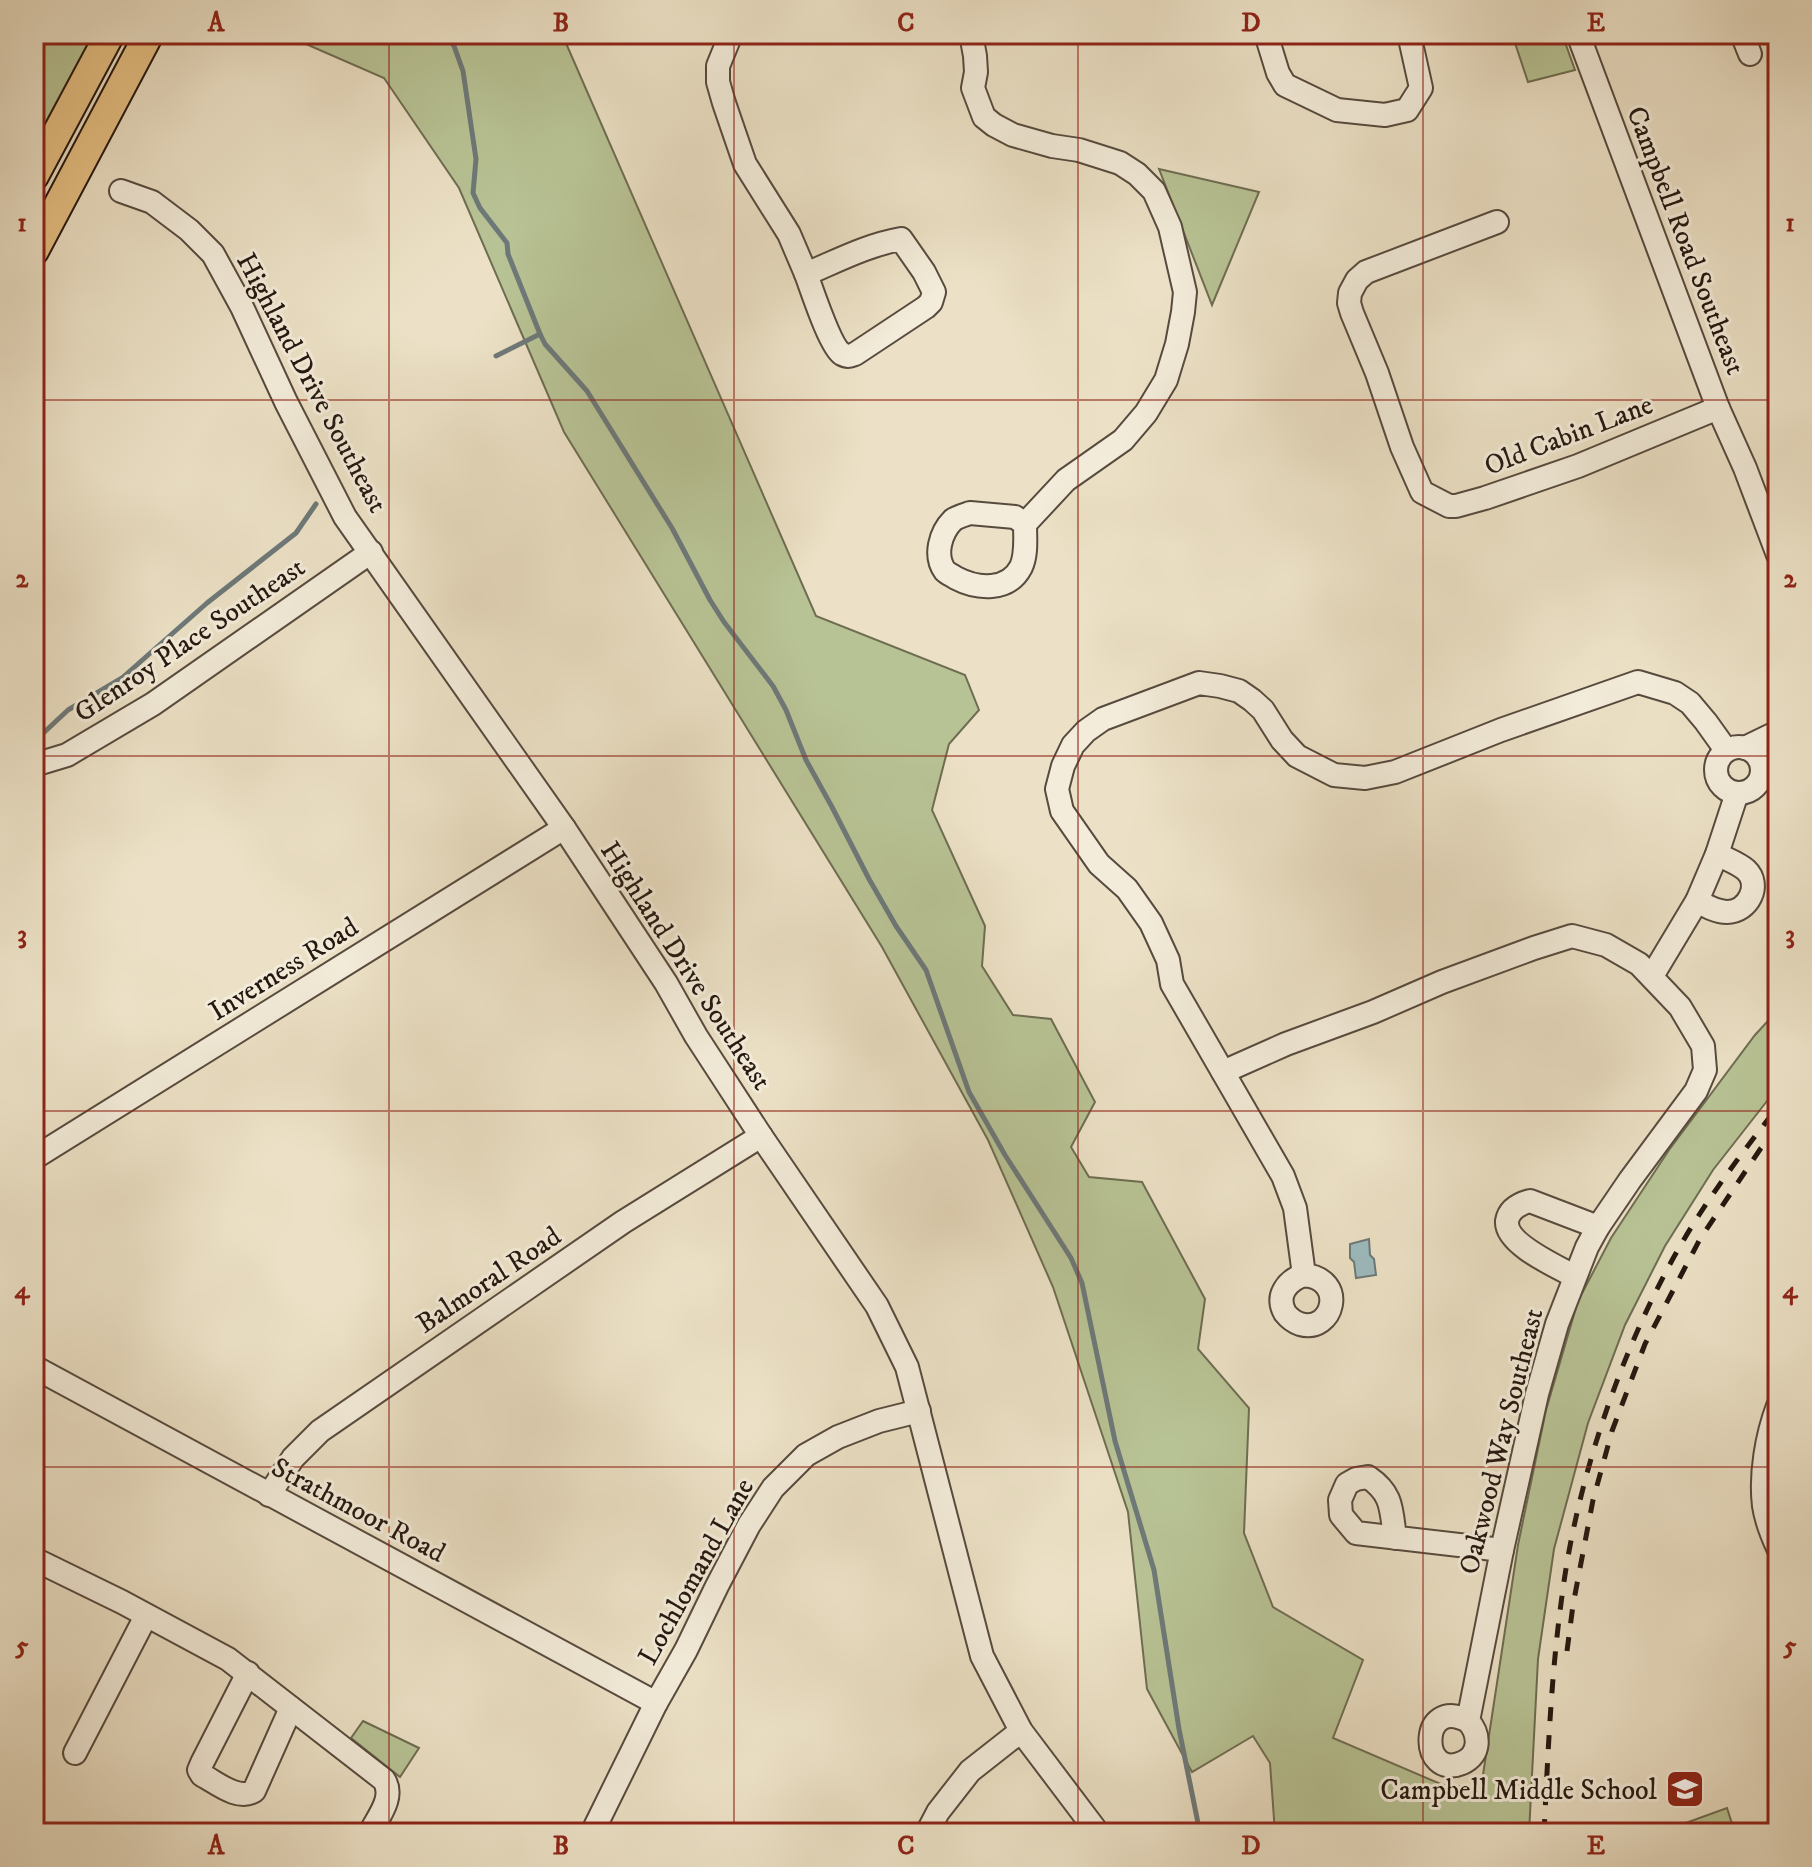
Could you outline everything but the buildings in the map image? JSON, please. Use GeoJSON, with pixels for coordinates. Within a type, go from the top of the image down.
{"type":"FeatureCollection","features":[{"type":"Feature","properties":{"kind":"main road"},"geometry":{"type":"LineString","coordinates":[[34,176],[110,34]]}},
{"type":"Feature","properties":{"kind":"main road"},"geometry":{"type":"LineString","coordinates":[[34,251],[149,34]]}},
{"type":"Feature","properties":{"kind":"street"},"geometry":{"type":"LineString","coordinates":[[731,34],[718,66],[718,82],[724,103],[745,164],[789,234],[824,323],[839,352],[847,356],[855,354],[926,307],[934,292],[901,239],[861,250],[806,274]]}},
{"type":"Feature","properties":{"kind":"street"},"geometry":{"type":"LineString","coordinates":[[971,34],[976,72],[973,88],[984,117],[1013,135],[1079,150],[1120,163],[1137,174],[1154,191],[1170,227],[1185,292],[1177,344],[1166,380],[1146,413],[1123,440],[1066,480],[1025,524]]}},
{"type":"Feature","properties":{"kind":"street"},"geometry":{"type":"LineString","coordinates":[[1266,34],[1285,85],[1337,110],[1385,115],[1407,110],[1421,88],[1409,34]]}},
{"type":"Feature","properties":{"kind":"street","name":"Campbell Road Southeast"},"geometry":{"type":"LineString","coordinates":[[1578,34],[1718,408],[1778,555]]}},
{"type":"Feature","properties":{"kind":"street","name":"Highland Drive Southeast"},"geometry":{"type":"LineString","coordinates":[[121,191],[152,202],[189,230],[213,254],[345,517],[564,828],[666,983],[696,1036],[761,1136],[877,1306],[903,1357],[982,1656],[1021,1731],[1098,1833]]}},
{"type":"Feature","properties":{"kind":"street","name":"Old Cabin Lane"},"geometry":{"type":"LineString","coordinates":[[1497,222],[1366,272],[1357,280],[1344,284],[1402,447],[1422,492],[1434,509],[1500,493],[1578,466],[1718,408]]}},
{"type":"Feature","properties":{"kind":"street","name":"Glenroy Place Southeast"},"geometry":{"type":"LineString","coordinates":[[34,765],[67,755],[153,704],[371,552]]}},
{"type":"Feature","properties":{"kind":"street"},"geometry":{"type":"LineString","coordinates":[[1304,1275],[1295,1208],[1283,1176],[1172,984],[1168,960],[1151,923],[1127,889],[1099,864],[1062,811],[1057,789],[1073,745],[1103,719],[1199,683],[1239,691],[1252,700],[1297,756],[1334,775],[1364,778],[1395,772],[1501,730],[1638,682],[1675,693],[1690,703],[1736,749],[1758,757],[1762,770],[1770,773],[1752,789],[1737,793],[1729,791],[1717,780],[1716,763],[1720,756],[1736,749],[1778,732]]}},
{"type":"Feature","properties":{"kind":"street"},"geometry":{"type":"LineString","coordinates":[[1652,976],[1697,901],[1717,854],[1737,793]]}},
{"type":"Feature","properties":{"kind":"street","name":"Inverness Road"},"geometry":{"type":"LineString","coordinates":[[34,1158],[564,828]]}},
{"type":"Feature","properties":{"kind":"street"},"geometry":{"type":"LineString","coordinates":[[1697,901],[1721,912],[1730,912],[1739,910],[1750,897],[1754,887],[1747,871],[1717,854]]}},
{"type":"Feature","properties":{"kind":"street","name":"Oakwood Way Southeast"},"geometry":{"type":"LineString","coordinates":[[1223,1072],[1442,982],[1570,937],[1606,945],[1639,964],[1680,1007],[1703,1046],[1705,1070],[1696,1091],[1598,1227],[1574,1276],[1557,1324],[1537,1394],[1502,1550],[1468,1721]]}},
{"type":"Feature","properties":{"kind":"street","name":"Balmoral Road"},"geometry":{"type":"LineString","coordinates":[[269,1495],[293,1458],[320,1431],[623,1222],[761,1136]]}},
{"type":"Feature","properties":{"kind":"street"},"geometry":{"type":"LineString","coordinates":[[1574,1276],[1511,1237],[1507,1226],[1509,1215],[1518,1204],[1530,1201],[1598,1227]]}},
{"type":"Feature","properties":{"kind":"street","name":"Strathmoor Road"},"geometry":{"type":"LineString","coordinates":[[34,1367],[656,1703]]}},
{"type":"Feature","properties":{"kind":"street"},"geometry":{"type":"LineString","coordinates":[[1778,1406],[1764,1470],[1764,1507],[1778,1548]]}},
{"type":"Feature","properties":{"kind":"street","name":"Lochlomand Lane"},"geometry":{"type":"LineString","coordinates":[[592,1833],[749,1525],[773,1488],[806,1455],[838,1437],[879,1421],[919,1411]]}},
{"type":"Feature","properties":{"kind":"street"},"geometry":{"type":"LineString","coordinates":[[1395,1538],[1502,1550]]}},
{"type":"Feature","properties":{"kind":"street"},"geometry":{"type":"LineString","coordinates":[[36,1565],[207,1647],[248,1673],[384,1780],[389,1788],[388,1797],[370,1833]]}},
{"type":"Feature","properties":{"kind":"street"},"geometry":{"type":"LineString","coordinates":[[75,1753],[146,1616]]}},
{"type":"Feature","properties":{"kind":"street"},"geometry":{"type":"LineString","coordinates":[[248,1673],[202,1763],[199,1770],[202,1775],[239,1795],[254,1791],[291,1708]]}},
{"type":"Feature","properties":{"kind":"street"},"geometry":{"type":"LineString","coordinates":[[927,1833],[938,1812],[970,1771],[1021,1731]]}},
{"type":"Feature","properties":{"kind":"green space"},"geometry":{"type":"Polygon","coordinates":[[[34,34],[95,34],[34,149],[34,34]]]}},
{"type":"Feature","properties":{"kind":"green space"},"geometry":{"type":"Polygon","coordinates":[[[283,34],[562,34],[816,616],[965,675],[979,710],[949,744],[932,810],[985,926],[982,966],[1013,1015],[1051,1019],[1095,1102],[1071,1147],[1089,1177],[1142,1182],[1205,1299],[1198,1349],[1249,1408],[1244,1533],[1273,1607],[1363,1660],[1333,1738],[1443,1785],[1481,1788],[1518,1545],[1546,1410],[1578,1301],[1611,1238],[1669,1150],[1755,1035],[1778,1010],[1778,1087],[1713,1170],[1665,1246],[1625,1325],[1588,1423],[1554,1549],[1538,1659],[1529,1833],[1275,1833],[1270,1763],[1253,1736],[1192,1772],[1147,1689],[1128,1512],[1053,1287],[988,1140],[882,947],[564,432],[459,188],[384,78],[283,34]]]}},
{"type":"Feature","properties":{"kind":"green space"},"geometry":{"type":"Polygon","coordinates":[[[1512,34],[1562,34],[1575,70],[1528,82],[1512,34]]]}},
{"type":"Feature","properties":{"kind":"green space"},"geometry":{"type":"Polygon","coordinates":[[[1159,169],[1259,192],[1212,305],[1159,169]]]}},
{"type":"Feature","properties":{"kind":"green space"},"geometry":{"type":"Polygon","coordinates":[[[363,1721],[419,1748],[400,1777],[351,1738],[363,1721]]]}},
{"type":"Feature","properties":{"kind":"green space"},"geometry":{"type":"Polygon","coordinates":[[[1727,1808],[1735,1833],[1658,1833],[1727,1808]]]}},
{"type":"Feature","properties":{"kind":"water"},"geometry":{"type":"Polygon","coordinates":[[[1369,1239],[1376,1275],[1356,1278],[1354,1262],[1350,1258],[1350,1244],[1369,1239]]]}},
{"type":"Feature","properties":{"kind":"waterway"},"geometry":{"type":"LineString","coordinates":[[446,34],[463,71],[476,159],[473,193],[480,208],[507,243],[508,254],[545,344],[587,391],[672,528],[710,600],[773,686],[806,760],[869,879],[926,970],[969,1092],[1071,1258],[1082,1283],[1115,1441],[1154,1570],[1179,1729],[1200,1833]]}},
{"type":"Feature","properties":{"kind":"waterway"},"geometry":{"type":"LineString","coordinates":[[496,356],[540,334]]}},
{"type":"Feature","properties":{"kind":"waterway"},"geometry":{"type":"LineString","coordinates":[[34,746],[38,738],[68,710],[122,678],[207,603],[296,533],[316,504]]}},
{"type":"Feature","properties":{"kind":"railway"},"geometry":{"type":"LineString","coordinates":[[1544,1833],[1558,1626],[1580,1498],[1594,1448],[1630,1349],[1674,1257],[1718,1187],[1778,1107]]}},
{"type":"Feature","properties":{"kind":"railway"},"geometry":{"type":"LineString","coordinates":[[1567,1651],[1593,1500],[1612,1431],[1645,1344],[1700,1239],[1761,1148],[1778,1128]]}},
{"type":"Feature","properties":{"kind":"place","name":"Campbell Middle School"},"geometry":{"type":"Point","coordinates":[1685,1789]}}]}
